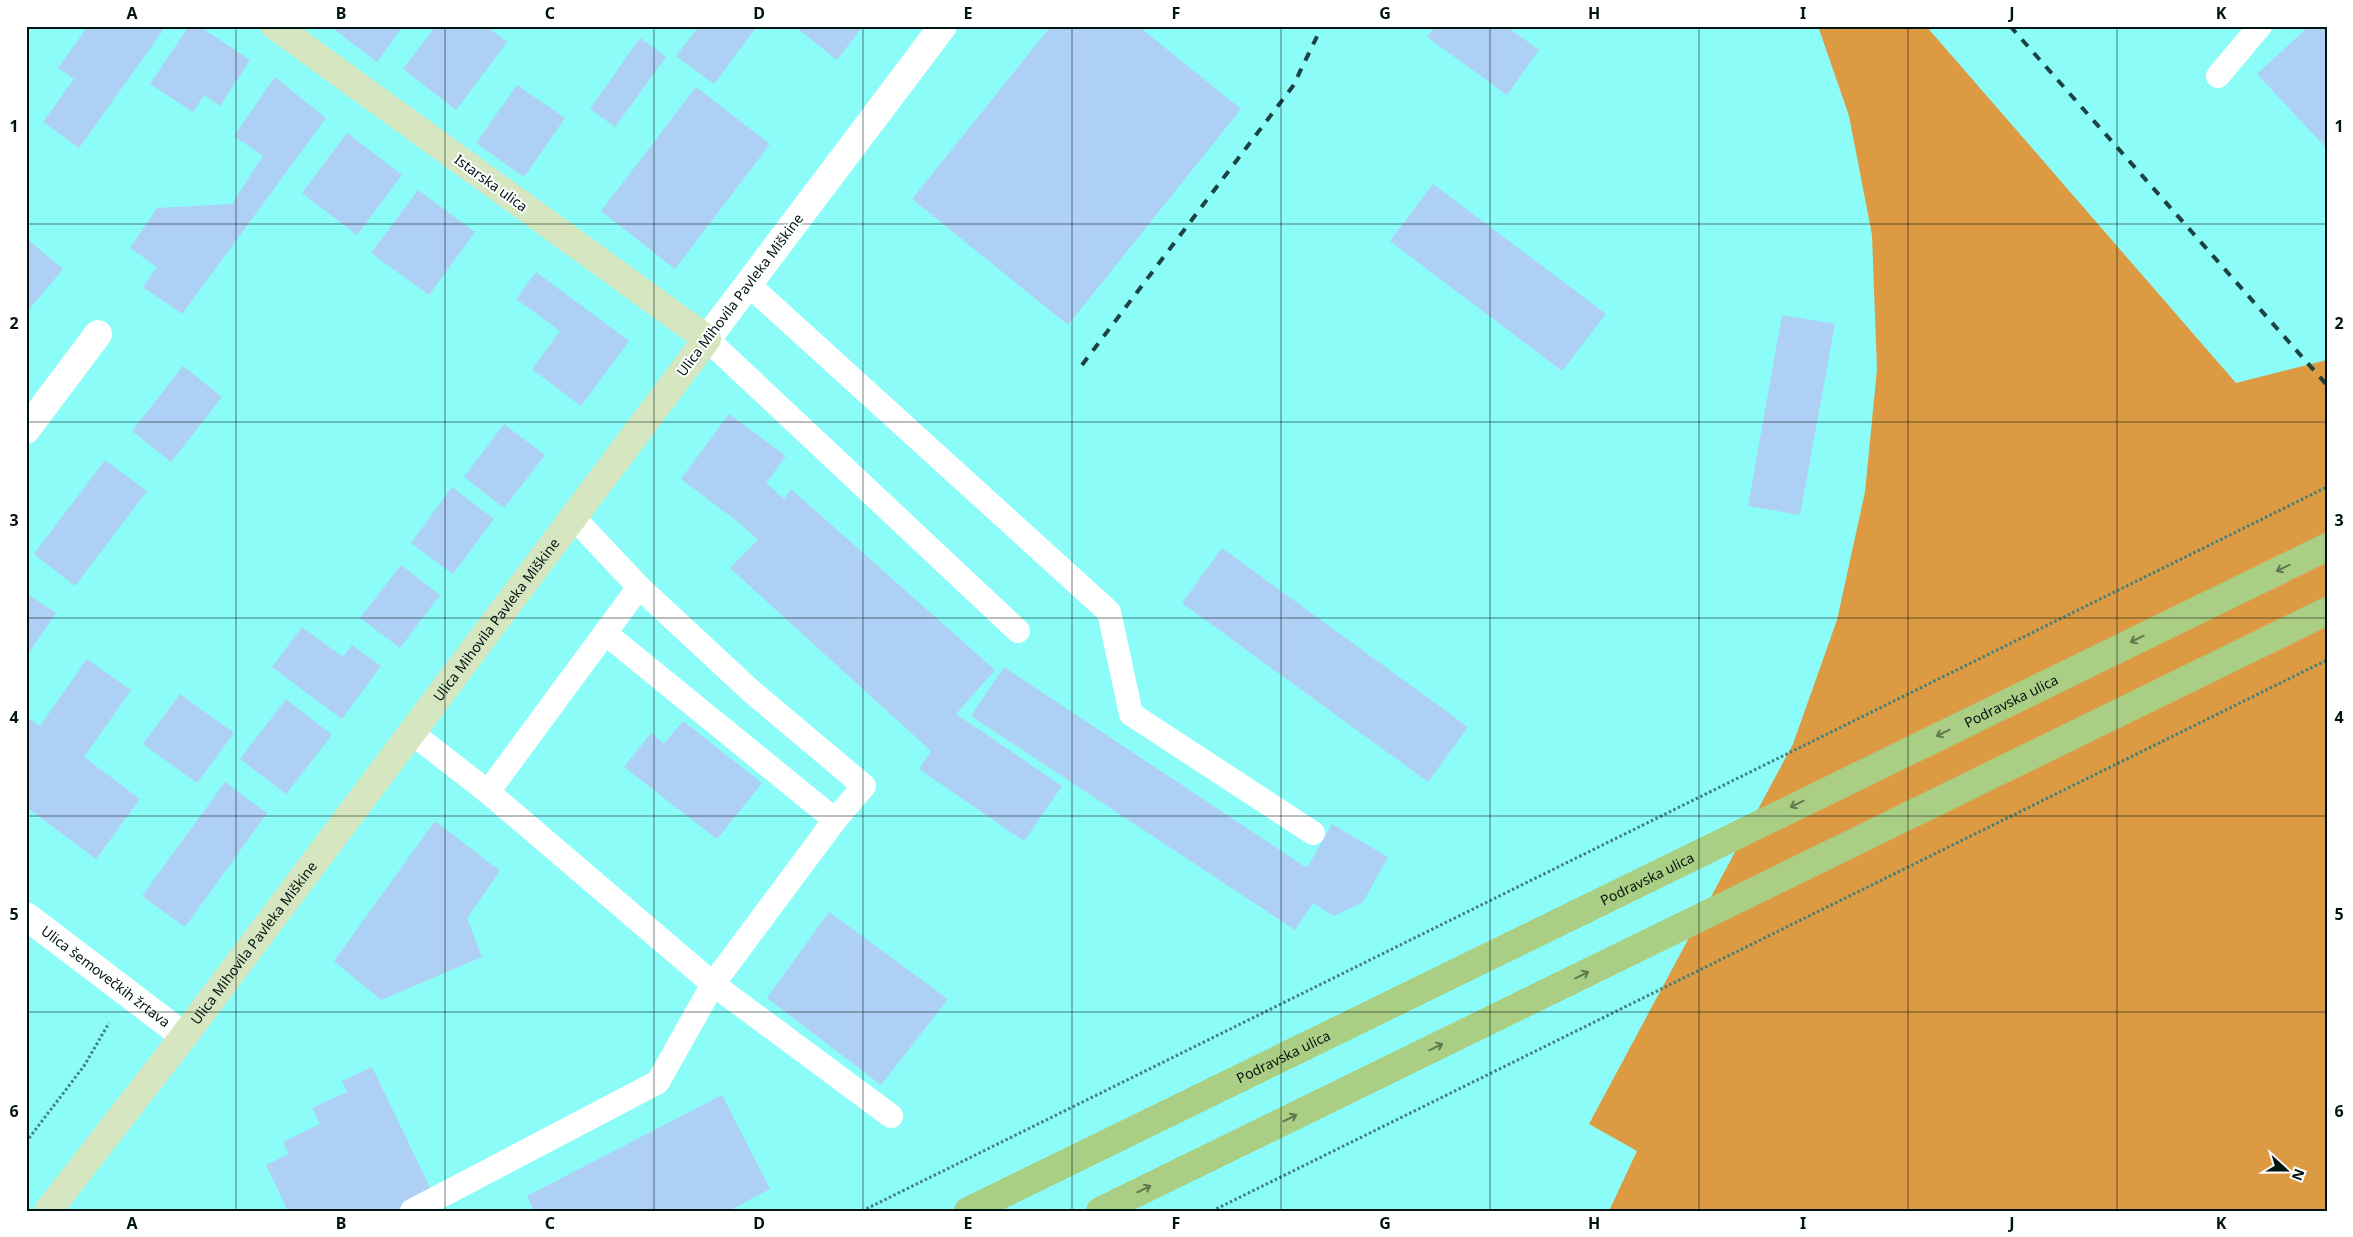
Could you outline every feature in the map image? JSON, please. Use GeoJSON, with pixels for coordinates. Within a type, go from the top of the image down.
{"type":"FeatureCollection","features":[{"type":"Feature","properties":{"kind":"main road","name":"Podravska ulica"},"geometry":{"type":"LineString","coordinates":[[968,1211],[2327,547]]}},
{"type":"Feature","properties":{"kind":"main road"},"geometry":{"type":"LineString","coordinates":[[1100,1211],[2327,611]]}},
{"type":"Feature","properties":{"kind":"street","name":"Istarska ulica"},"geometry":{"type":"LineString","coordinates":[[276,26],[707,339]]}},
{"type":"Feature","properties":{"kind":"street","name":"Ulica Mihovila Pavleka Miškine"},"geometry":{"type":"LineString","coordinates":[[48,1211],[184,1036],[942,26]]}},
{"type":"Feature","properties":{"kind":"street"},"geometry":{"type":"LineString","coordinates":[[26,430],[98,334]]}},
{"type":"Feature","properties":{"kind":"street","name":"Ulica šemovečkih žrtava"},"geometry":{"type":"LineString","coordinates":[[26,916],[184,1036]]}},
{"type":"Feature","properties":{"kind":"lane"},"geometry":{"type":"LineString","coordinates":[[2218,76],[2260,26]]}},
{"type":"Feature","properties":{"kind":"lane"},"geometry":{"type":"LineString","coordinates":[[748,284],[1109,612],[1131,714],[1313,833]]}},
{"type":"Feature","properties":{"kind":"lane"},"geometry":{"type":"LineString","coordinates":[[707,339],[1018,630]]}},
{"type":"Feature","properties":{"kind":"lane"},"geometry":{"type":"LineString","coordinates":[[412,1211],[658,1082],[712,984],[835,820],[864,786],[751,691],[639,587],[573,517]]}},
{"type":"Feature","properties":{"kind":"lane"},"geometry":{"type":"LineString","coordinates":[[488,792],[639,587]]}},
{"type":"Feature","properties":{"kind":"lane"},"geometry":{"type":"LineString","coordinates":[[605,633],[835,820]]}},
{"type":"Feature","properties":{"kind":"lane"},"geometry":{"type":"LineString","coordinates":[[412,732],[488,792],[712,984],[891,1116]]}},
{"type":"Feature","properties":{"kind":"path"},"geometry":{"type":"LineString","coordinates":[[862,1211],[2327,487]]}},
{"type":"Feature","properties":{"kind":"path"},"geometry":{"type":"LineString","coordinates":[[1212,1211],[2327,660]]}},
{"type":"Feature","properties":{"kind":"path"},"geometry":{"type":"LineString","coordinates":[[26,1142],[84,1066],[126,992]]}},
{"type":"Feature","properties":{"kind":"shaded area"},"geometry":{"type":"Polygon","coordinates":[[[1818,26],[1926,26],[2236,383],[2327,360],[2327,1211],[1609,1211],[1637,1151],[1589,1124],[1793,744],[1837,620],[1865,492],[1877,369],[1872,235],[1849,116],[1818,26]]]}},
{"type":"Feature","properties":{"kind":"building"},"geometry":{"type":"Polygon","coordinates":[[[88,26],[166,26],[79,148],[43,122],[74,79],[58,68],[88,26]]]}},
{"type":"Feature","properties":{"kind":"building"},"geometry":{"type":"Polygon","coordinates":[[[189,26],[199,26],[250,60],[220,106],[204,95],[193,112],[150,84],[189,26]]]}},
{"type":"Feature","properties":{"kind":"building"},"geometry":{"type":"Polygon","coordinates":[[[330,26],[403,26],[377,62],[330,26]]]}},
{"type":"Feature","properties":{"kind":"building"},"geometry":{"type":"Polygon","coordinates":[[[436,26],[486,26],[507,42],[456,110],[403,69],[436,26]]]}},
{"type":"Feature","properties":{"kind":"building"},"geometry":{"type":"Polygon","coordinates":[[[699,26],[757,26],[714,84],[676,56],[699,26]]]}},
{"type":"Feature","properties":{"kind":"building"},"geometry":{"type":"Polygon","coordinates":[[[794,26],[863,26],[837,60],[794,26]]]}},
{"type":"Feature","properties":{"kind":"building"},"geometry":{"type":"Polygon","coordinates":[[[1051,26],[1138,26],[1241,109],[1068,325],[912,199],[1051,26]]]}},
{"type":"Feature","properties":{"kind":"building"},"geometry":{"type":"Polygon","coordinates":[[[1435,26],[1506,26],[1539,50],[1507,95],[1427,37],[1435,26]]]}},
{"type":"Feature","properties":{"kind":"building"},"geometry":{"type":"Polygon","coordinates":[[[2309,26],[2327,26],[2327,149],[2257,74],[2309,26]]]}},
{"type":"Feature","properties":{"kind":"building"},"geometry":{"type":"Polygon","coordinates":[[[640,38],[666,57],[615,127],[590,109],[640,38]]]}},
{"type":"Feature","properties":{"kind":"building"},"geometry":{"type":"Polygon","coordinates":[[[275,77],[326,118],[182,314],[143,287],[157,267],[130,248],[157,208],[232,204],[263,156],[234,136],[275,77]]]}},
{"type":"Feature","properties":{"kind":"building"},"geometry":{"type":"Polygon","coordinates":[[[517,85],[565,118],[524,177],[476,143],[517,85]]]}},
{"type":"Feature","properties":{"kind":"building"},"geometry":{"type":"Polygon","coordinates":[[[696,87],[770,144],[675,269],[601,211],[696,87]]]}},
{"type":"Feature","properties":{"kind":"building"},"geometry":{"type":"Polygon","coordinates":[[[347,133],[402,175],[357,235],[302,193],[347,133]]]}},
{"type":"Feature","properties":{"kind":"building"},"geometry":{"type":"Polygon","coordinates":[[[1433,184],[1606,314],[1562,371],[1390,241],[1433,184]]]}},
{"type":"Feature","properties":{"kind":"building"},"geometry":{"type":"Polygon","coordinates":[[[418,190],[475,232],[429,295],[371,253],[418,190]]]}},
{"type":"Feature","properties":{"kind":"building"},"geometry":{"type":"Polygon","coordinates":[[[26,238],[63,269],[26,313],[26,238]]]}},
{"type":"Feature","properties":{"kind":"building"},"geometry":{"type":"Polygon","coordinates":[[[536,272],[629,341],[581,406],[532,369],[560,331],[516,299],[536,272]]]}},
{"type":"Feature","properties":{"kind":"building"},"geometry":{"type":"Polygon","coordinates":[[[1782,315],[1835,324],[1800,515],[1748,506],[1782,315]]]}},
{"type":"Feature","properties":{"kind":"building"},"geometry":{"type":"Polygon","coordinates":[[[183,366],[222,397],[171,462],[132,431],[183,366]]]}},
{"type":"Feature","properties":{"kind":"building"},"geometry":{"type":"Polygon","coordinates":[[[729,414],[786,456],[766,483],[784,499],[791,489],[995,670],[956,714],[1062,786],[1024,841],[919,769],[931,751],[730,568],[758,540],[738,522],[681,479],[729,414]]]}},
{"type":"Feature","properties":{"kind":"building"},"geometry":{"type":"Polygon","coordinates":[[[504,424],[545,455],[504,508],[464,477],[504,424]]]}},
{"type":"Feature","properties":{"kind":"building"},"geometry":{"type":"Polygon","coordinates":[[[105,460],[147,491],[75,586],[34,554],[105,460]]]}},
{"type":"Feature","properties":{"kind":"building"},"geometry":{"type":"Polygon","coordinates":[[[452,487],[494,519],[453,574],[411,543],[452,487]]]}},
{"type":"Feature","properties":{"kind":"building"},"geometry":{"type":"Polygon","coordinates":[[[1222,548],[1468,727],[1428,782],[1182,603],[1222,548]]]}},
{"type":"Feature","properties":{"kind":"building"},"geometry":{"type":"Polygon","coordinates":[[[401,565],[440,595],[400,648],[360,618],[401,565]]]}},
{"type":"Feature","properties":{"kind":"building"},"geometry":{"type":"Polygon","coordinates":[[[26,593],[56,613],[26,657],[26,593]]]}},
{"type":"Feature","properties":{"kind":"building"},"geometry":{"type":"Polygon","coordinates":[[[302,627],[343,657],[352,645],[381,666],[342,719],[272,667],[302,627]]]}},
{"type":"Feature","properties":{"kind":"building"},"geometry":{"type":"Polygon","coordinates":[[[87,659],[131,690],[84,757],[140,799],[96,859],[26,807],[26,725],[30,719],[40,726],[87,659]]]}},
{"type":"Feature","properties":{"kind":"building"},"geometry":{"type":"Polygon","coordinates":[[[1004,667],[1307,868],[1332,824],[1388,857],[1363,902],[1334,916],[1313,903],[1295,930],[971,716],[1004,667]]]}},
{"type":"Feature","properties":{"kind":"building"},"geometry":{"type":"Polygon","coordinates":[[[180,694],[234,733],[197,783],[143,744],[180,694]]]}},
{"type":"Feature","properties":{"kind":"building"},"geometry":{"type":"Polygon","coordinates":[[[286,699],[332,735],[286,794],[240,759],[286,699]]]}},
{"type":"Feature","properties":{"kind":"building"},"geometry":{"type":"Polygon","coordinates":[[[683,721],[762,783],[717,839],[624,767],[651,733],[664,744],[683,721]]]}},
{"type":"Feature","properties":{"kind":"building"},"geometry":{"type":"Polygon","coordinates":[[[225,782],[267,813],[185,927],[142,896],[225,782]]]}},
{"type":"Feature","properties":{"kind":"building"},"geometry":{"type":"Polygon","coordinates":[[[435,821],[500,871],[467,918],[482,957],[381,1000],[334,961],[435,821]]]}},
{"type":"Feature","properties":{"kind":"building"},"geometry":{"type":"Polygon","coordinates":[[[829,912],[948,999],[881,1085],[767,998],[829,912]]]}},
{"type":"Feature","properties":{"kind":"building"},"geometry":{"type":"Polygon","coordinates":[[[372,1067],[435,1198],[408,1211],[288,1211],[266,1165],[289,1154],[283,1142],[320,1124],[312,1108],[347,1092],[342,1081],[372,1067]]]}},
{"type":"Feature","properties":{"kind":"building"},"geometry":{"type":"Polygon","coordinates":[[[722,1095],[770,1189],[728,1211],[534,1211],[527,1196],[722,1095]]]}},
{"type":"Feature","properties":{"kind":"railway"},"geometry":{"type":"LineString","coordinates":[[1082,365],[1293,86],[1322,26]]}},
{"type":"Feature","properties":{"kind":"railway"},"geometry":{"type":"LineString","coordinates":[[2010,26],[2327,385]]}}]}
